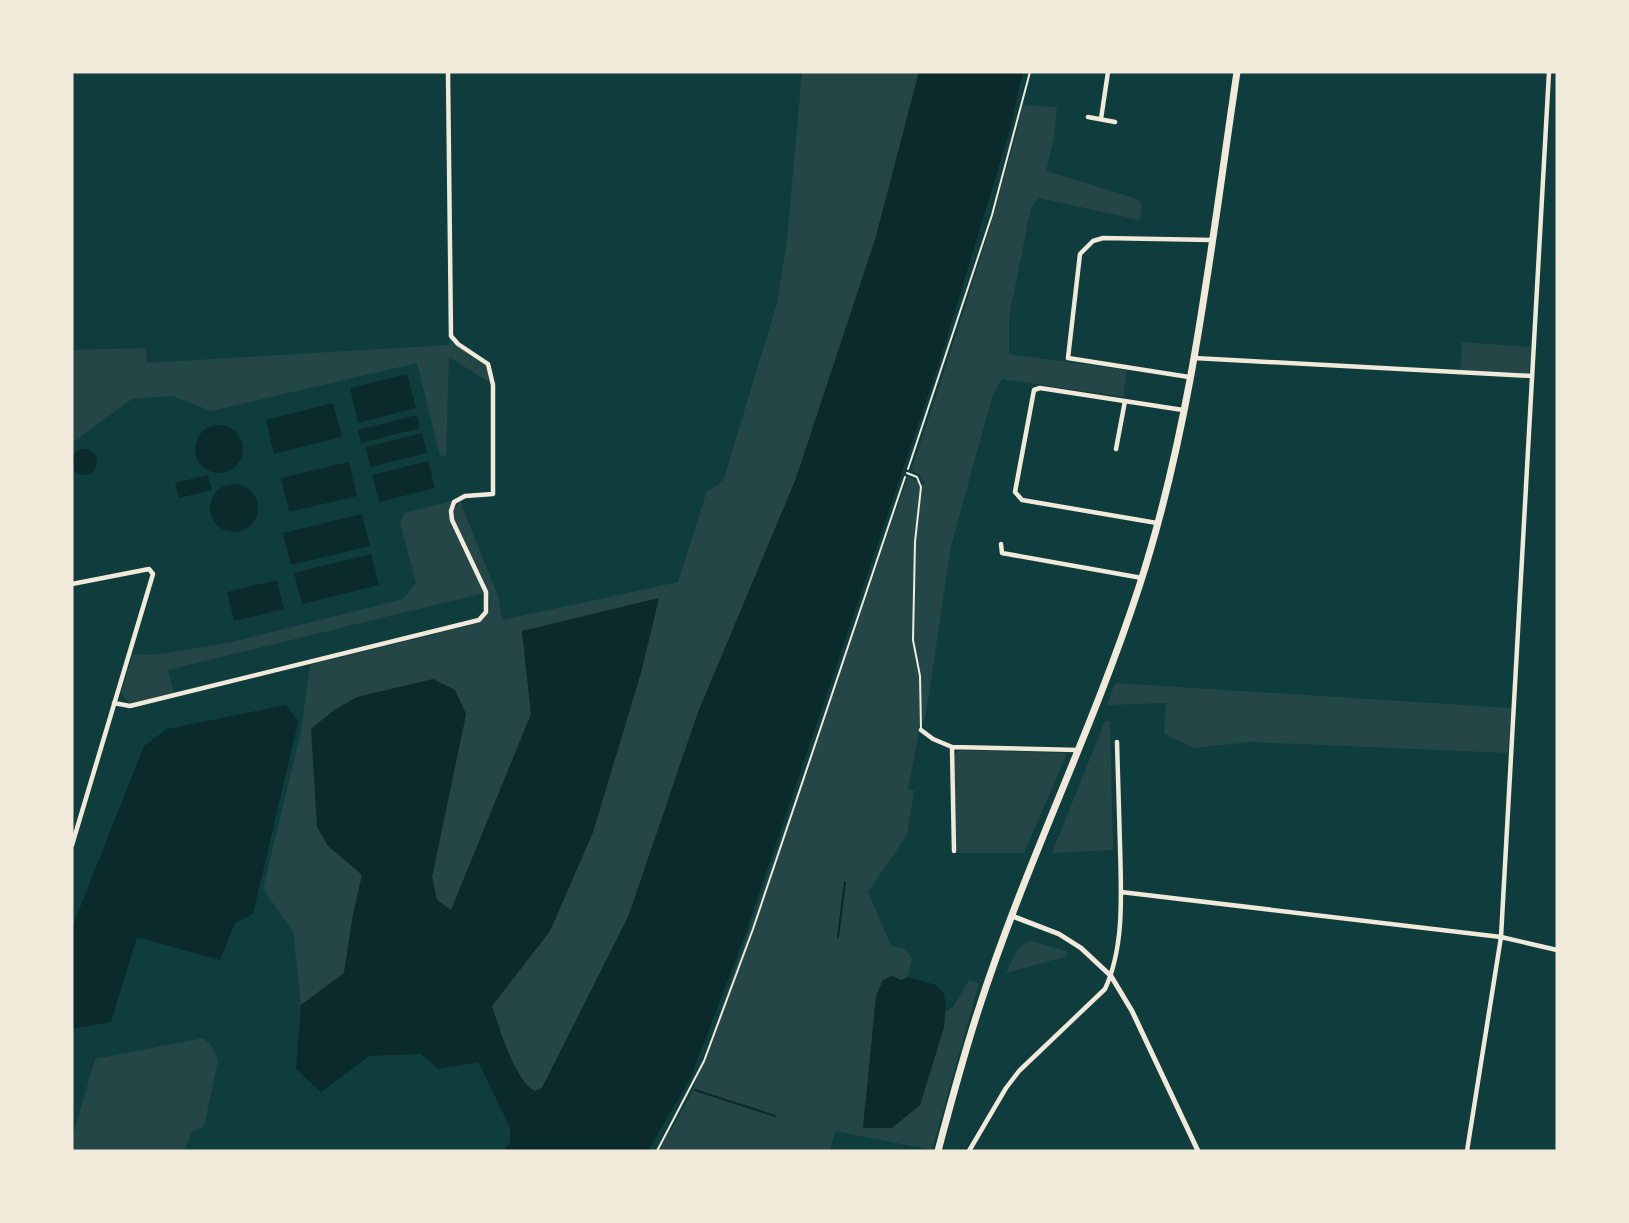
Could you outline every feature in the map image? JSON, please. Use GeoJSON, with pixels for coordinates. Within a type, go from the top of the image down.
{"type":"FeatureCollection","features":[{"type":"Feature","properties":{"kind":"main road"},"geometry":{"type":"LineString","coordinates":[[938,1151],[982,996],[1079,750],[1142,578],[1157,523],[1193,358],[1237,72]]}},
{"type":"Feature","properties":{"kind":"street"},"geometry":{"type":"LineString","coordinates":[[114,703],[130,706],[479,620],[486,612],[486,592],[452,520],[451,510],[454,502],[466,496],[493,494],[493,385],[488,364],[458,344],[452,336],[448,72]]}},
{"type":"Feature","properties":{"kind":"street"},"geometry":{"type":"LineString","coordinates":[[1101,119],[1108,72]]}},
{"type":"Feature","properties":{"kind":"street"},"geometry":{"type":"LineString","coordinates":[[1467,1151],[1501,937],[1549,72]]}},
{"type":"Feature","properties":{"kind":"street"},"geometry":{"type":"LineString","coordinates":[[1087,117],[1115,122]]}},
{"type":"Feature","properties":{"kind":"street"},"geometry":{"type":"LineString","coordinates":[[1189,377],[1068,358],[1080,254],[1093,241],[1103,238],[1212,240]]}},
{"type":"Feature","properties":{"kind":"street"},"geometry":{"type":"LineString","coordinates":[[1193,358],[1532,376]]}},
{"type":"Feature","properties":{"kind":"street"},"geometry":{"type":"LineString","coordinates":[[1157,523],[1022,500],[1015,492],[1036,388],[1183,410]]}},
{"type":"Feature","properties":{"kind":"street"},"geometry":{"type":"LineString","coordinates":[[1116,449],[1125,401]]}},
{"type":"Feature","properties":{"kind":"street"},"geometry":{"type":"LineString","coordinates":[[1001,544],[1002,553],[1142,578]]}},
{"type":"Feature","properties":{"kind":"street"},"geometry":{"type":"LineString","coordinates":[[72,584],[149,569],[153,573],[72,845]]}},
{"type":"Feature","properties":{"kind":"street"},"geometry":{"type":"LineString","coordinates":[[921,730],[933,739],[952,747],[1079,750]]}},
{"type":"Feature","properties":{"kind":"street"},"geometry":{"type":"LineString","coordinates":[[969,1151],[1019,1071],[1105,989],[1111,976],[1116,954],[1121,892],[1117,742]]}},
{"type":"Feature","properties":{"kind":"street"},"geometry":{"type":"LineString","coordinates":[[952,747],[954,851]]}},
{"type":"Feature","properties":{"kind":"street"},"geometry":{"type":"LineString","coordinates":[[1121,892],[1501,937],[1557,950]]}},
{"type":"Feature","properties":{"kind":"street"},"geometry":{"type":"LineString","coordinates":[[1012,916],[1059,934],[1081,947],[1111,976],[1132,1011],[1198,1151]]}},
{"type":"Feature","properties":{"kind":"lane"},"geometry":{"type":"LineString","coordinates":[[906,473],[917,477],[921,487],[915,542],[913,640],[920,676],[921,730]]}},
{"type":"Feature","properties":{"kind":"path"},"geometry":{"type":"LineString","coordinates":[[657,1151],[704,1061],[753,929],[992,215],[1030,72]]}},
{"type":"Feature","properties":{"kind":"shaded area"},"geometry":{"type":"Polygon","coordinates":[[[802,72],[919,72],[875,240],[795,481],[628,917],[542,1088],[535,1091],[521,1077],[491,1006],[550,931],[593,832],[522,631],[531,714],[451,911],[437,900],[432,877],[466,714],[328,846],[363,875],[353,915],[344,973],[301,1005],[293,931],[263,889],[301,731],[310,665],[480,623],[489,611],[490,601],[454,520],[453,511],[460,501],[499,599],[502,620],[678,582],[707,491],[723,482],[777,303],[787,240],[802,72]]]}},
{"type":"Feature","properties":{"kind":"shaded area"},"geometry":{"type":"Polygon","coordinates":[[[919,72],[1023,72],[1010,130],[940,360],[745,935],[691,1077],[648,1151],[504,1151],[510,1142],[510,1127],[478,1062],[438,1069],[421,1054],[369,1056],[321,1092],[296,1069],[301,1005],[344,973],[362,875],[328,846],[317,827],[311,729],[334,710],[357,697],[433,679],[455,690],[466,714],[432,877],[437,900],[451,910],[531,714],[522,631],[659,598],[641,673],[593,832],[550,931],[492,1006],[514,1066],[528,1086],[535,1091],[542,1088],[628,917],[698,712],[795,481],[875,240],[919,72]]]}},
{"type":"Feature","properties":{"kind":"shaded area"},"geometry":{"type":"Polygon","coordinates":[[[1023,105],[1057,107],[1054,138],[1046,171],[1139,200],[1142,208],[1140,220],[1039,198],[1031,207],[1009,317],[1009,354],[1127,370],[1123,397],[1002,379],[993,394],[951,546],[926,714],[919,732],[908,788],[914,791],[907,835],[868,892],[891,946],[906,949],[912,959],[908,977],[877,996],[863,1128],[892,1128],[920,1105],[944,1027],[945,1012],[953,1007],[969,980],[979,983],[932,1150],[835,1131],[830,1151],[658,1151],[691,1095],[908,476],[923,485],[925,482],[918,473],[911,471],[985,243],[1023,105]]]}},
{"type":"Feature","properties":{"kind":"shaded area"},"geometry":{"type":"Polygon","coordinates":[[[450,341],[487,365],[489,382],[449,357],[446,455],[440,456],[417,363],[211,411],[172,396],[132,399],[72,443],[72,350],[146,348],[147,363],[448,345],[450,341]]]}},
{"type":"Feature","properties":{"kind":"shaded area"},"geometry":{"type":"Polygon","coordinates":[[[1462,342],[1531,347],[1529,374],[1460,370],[1462,342]]]}},
{"type":"Feature","properties":{"kind":"shaded area"},"geometry":{"type":"Polygon","coordinates":[[[407,374],[416,408],[358,423],[350,388],[407,374]]]}},
{"type":"Feature","properties":{"kind":"shaded area"},"geometry":{"type":"Polygon","coordinates":[[[333,403],[342,437],[274,454],[266,420],[333,403]]]}},
{"type":"Feature","properties":{"kind":"shaded area"},"geometry":{"type":"Polygon","coordinates":[[[417,415],[420,428],[361,443],[358,430],[417,415]]]}},
{"type":"Feature","properties":{"kind":"shaded area"},"geometry":{"type":"Polygon","coordinates":[[[219,425],[236,432],[243,449],[236,466],[219,473],[202,466],[195,449],[202,432],[219,425]]]}},
{"type":"Feature","properties":{"kind":"shaded area"},"geometry":{"type":"Polygon","coordinates":[[[422,433],[427,453],[370,467],[366,447],[422,433]]]}},
{"type":"Feature","properties":{"kind":"shaded area"},"geometry":{"type":"Polygon","coordinates":[[[84,449],[93,453],[97,462],[93,471],[84,475],[75,471],[71,462],[75,453],[84,449]]]}},
{"type":"Feature","properties":{"kind":"shaded area"},"geometry":{"type":"Polygon","coordinates":[[[428,461],[435,488],[379,502],[372,475],[428,461]]]}},
{"type":"Feature","properties":{"kind":"shaded area"},"geometry":{"type":"Polygon","coordinates":[[[349,462],[357,496],[289,512],[281,478],[349,462]]]}},
{"type":"Feature","properties":{"kind":"shaded area"},"geometry":{"type":"Polygon","coordinates":[[[208,475],[212,490],[179,498],[175,483],[208,475]]]}},
{"type":"Feature","properties":{"kind":"shaded area"},"geometry":{"type":"Polygon","coordinates":[[[234,484],[251,491],[258,508],[251,525],[234,532],[217,525],[210,508],[217,491],[234,484]]]}},
{"type":"Feature","properties":{"kind":"shaded area"},"geometry":{"type":"Polygon","coordinates":[[[452,501],[449,520],[484,593],[168,670],[174,693],[130,704],[121,693],[133,654],[154,655],[228,643],[403,599],[416,583],[400,522],[405,513],[452,501]]]}},
{"type":"Feature","properties":{"kind":"shaded area"},"geometry":{"type":"Polygon","coordinates":[[[362,514],[370,546],[291,565],[283,533],[362,514]]]}},
{"type":"Feature","properties":{"kind":"shaded area"},"geometry":{"type":"Polygon","coordinates":[[[371,554],[379,585],[302,604],[294,573],[371,554]]]}},
{"type":"Feature","properties":{"kind":"shaded area"},"geometry":{"type":"Polygon","coordinates":[[[277,580],[284,609],[234,621],[227,592],[277,580]]]}},
{"type":"Feature","properties":{"kind":"shaded area"},"geometry":{"type":"Polygon","coordinates":[[[1115,683],[1511,708],[1508,753],[1251,742],[1194,748],[1164,734],[1166,703],[1107,705],[1115,683]]]}},
{"type":"Feature","properties":{"kind":"shaded area"},"geometry":{"type":"Polygon","coordinates":[[[286,705],[298,722],[253,914],[235,923],[220,960],[137,937],[111,1022],[72,1029],[72,928],[144,746],[167,729],[286,705]]]}},
{"type":"Feature","properties":{"kind":"shaded area"},"geometry":{"type":"Polygon","coordinates":[[[1105,721],[1110,722],[1113,850],[1052,853],[1105,721]]]}},
{"type":"Feature","properties":{"kind":"shaded area"},"geometry":{"type":"Polygon","coordinates":[[[960,750],[1067,753],[1024,853],[956,853],[954,756],[960,750]]]}},
{"type":"Feature","properties":{"kind":"shaded area"},"geometry":{"type":"Polygon","coordinates":[[[1031,941],[1069,952],[1064,957],[1006,973],[1022,945],[1031,941]]]}},
{"type":"Feature","properties":{"kind":"shaded area"},"geometry":{"type":"Polygon","coordinates":[[[892,976],[901,980],[908,977],[936,985],[943,992],[946,1003],[944,1027],[920,1105],[892,1128],[863,1128],[876,996],[883,980],[892,976]]]}},
{"type":"Feature","properties":{"kind":"shaded area"},"geometry":{"type":"Polygon","coordinates":[[[204,1038],[213,1048],[218,1061],[204,1126],[192,1132],[184,1151],[72,1151],[72,1139],[95,1059],[204,1038]]]}},
{"type":"Feature","properties":{"kind":"waterway"},"geometry":{"type":"LineString","coordinates":[[838,937],[845,882]]}},
{"type":"Feature","properties":{"kind":"waterway"},"geometry":{"type":"LineString","coordinates":[[695,1090],[775,1116]]}}]}
